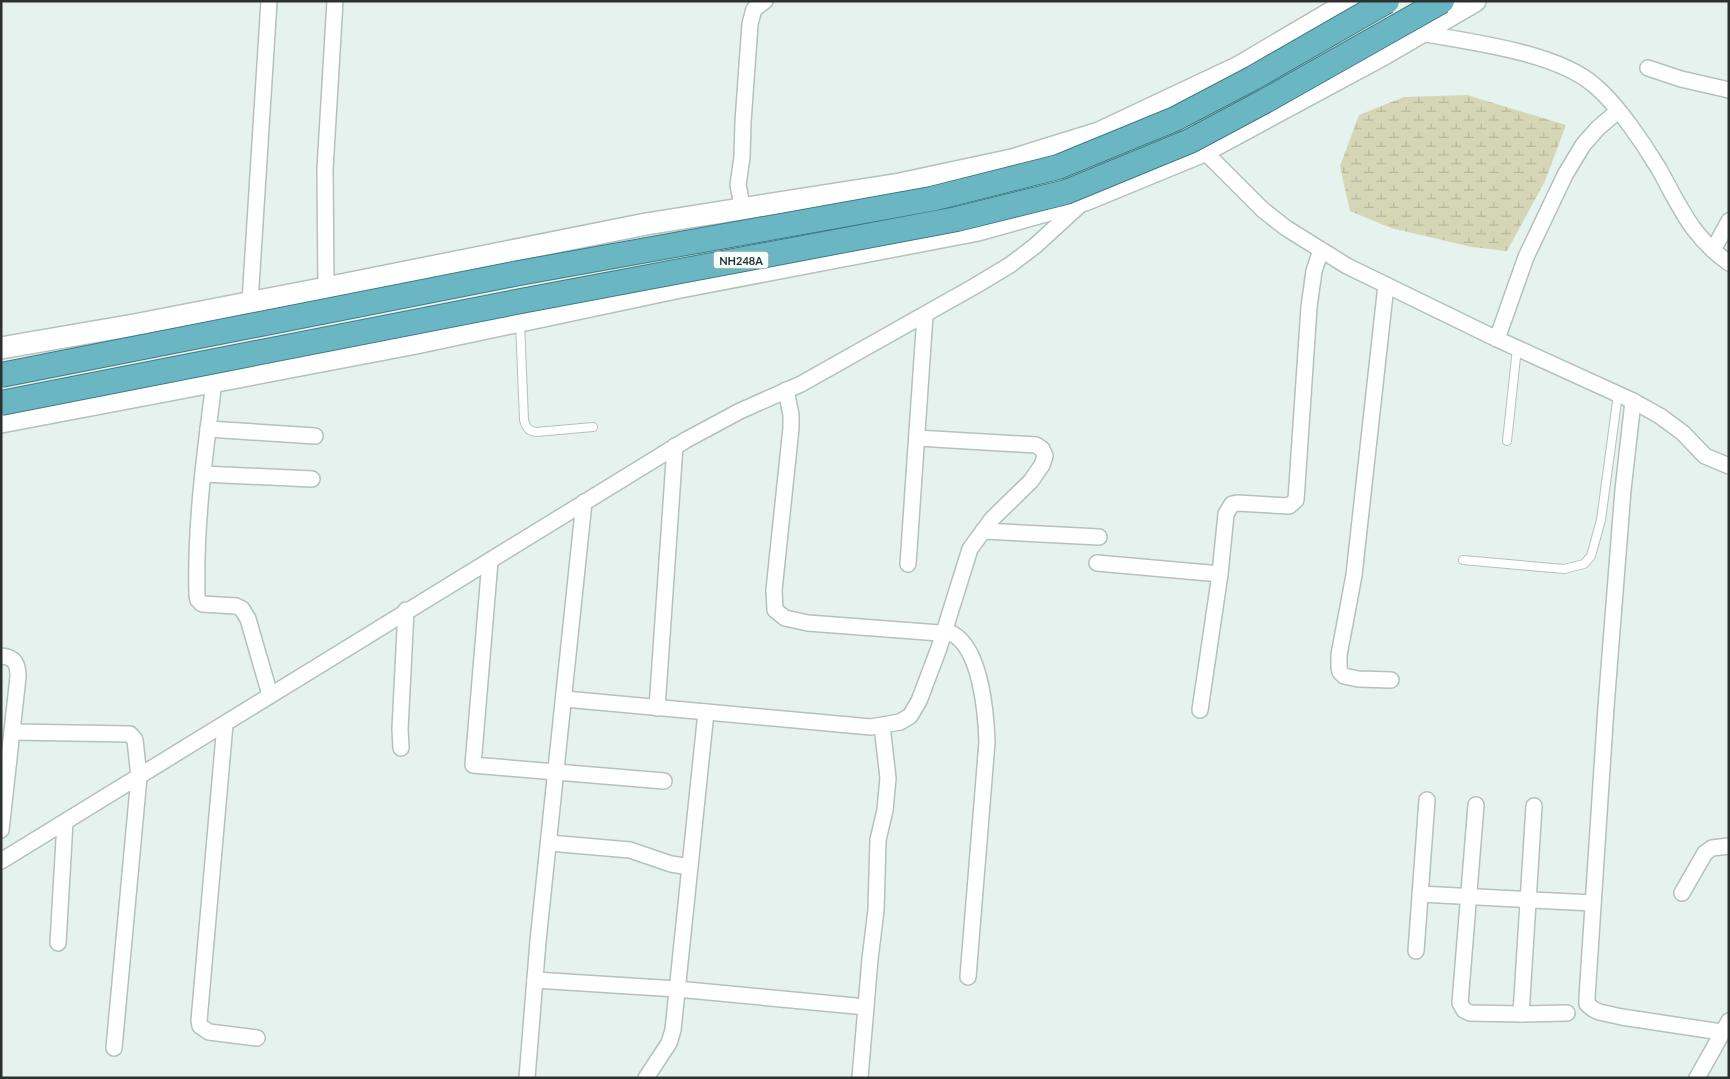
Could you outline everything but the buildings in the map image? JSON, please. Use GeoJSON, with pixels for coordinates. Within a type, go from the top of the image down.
{"type":"FeatureCollection","features":[{"type":"Feature","properties":{"kind":"highway","name":"NH248A"},"geometry":{"type":"LineString","coordinates":[[1,375],[529,271],[931,199],[1058,167],[1176,119],[1253,78],[1387,1]]}},
{"type":"Feature","properties":{"kind":"highway","name":"NH248A"},"geometry":{"type":"LineString","coordinates":[[1,403],[531,299],[957,219],[1066,192],[1190,141],[1442,1]]}},
{"type":"Feature","properties":{"kind":"main road"},"geometry":{"type":"LineString","coordinates":[[1,348],[134,325],[646,224],[900,184],[1012,160],[1099,133],[1239,68],[1351,1]]}},
{"type":"Feature","properties":{"kind":"main road"},"geometry":{"type":"LineString","coordinates":[[1,422],[214,382],[680,287],[978,230],[1085,200],[1204,151],[1421,33],[1475,1]]}},
{"type":"Feature","properties":{"kind":"street"},"geometry":{"type":"LineString","coordinates":[[250,302],[269,1]]}},
{"type":"Feature","properties":{"kind":"street"},"geometry":{"type":"LineString","coordinates":[[326,288],[325,169],[335,1]]}},
{"type":"Feature","properties":{"kind":"street"},"geometry":{"type":"LineString","coordinates":[[743,210],[738,186],[742,157],[750,24],[754,9],[765,1]]}},
{"type":"Feature","properties":{"kind":"street"},"geometry":{"type":"LineString","coordinates":[[1421,33],[1498,47],[1544,60],[1574,71],[1594,84],[1618,111],[1650,155],[1693,229],[1713,250],[1729,263]]}},
{"type":"Feature","properties":{"kind":"street"},"geometry":{"type":"LineString","coordinates":[[1648,68],[1682,79],[1729,90]]}},
{"type":"Feature","properties":{"kind":"street"},"geometry":{"type":"LineString","coordinates":[[1168,100],[1204,151],[1272,218],[1321,250],[1347,266],[1497,339],[1633,401],[1674,425],[1705,456],[1729,466]]}},
{"type":"Feature","properties":{"kind":"street"},"geometry":{"type":"LineString","coordinates":[[1497,339],[1526,257],[1569,169],[1583,145],[1598,128],[1618,111]]}},
{"type":"Feature","properties":{"kind":"street"},"geometry":{"type":"LineString","coordinates":[[1,861],[675,446],[740,411],[801,384],[1010,265],[1035,246],[1085,200]]}},
{"type":"Feature","properties":{"kind":"street"},"geometry":{"type":"LineString","coordinates":[[1713,250],[1729,221]]}},
{"type":"Feature","properties":{"kind":"street"},"geometry":{"type":"LineString","coordinates":[[1200,710],[1220,574],[1226,514],[1232,504],[1289,506],[1296,500],[1309,307],[1314,271],[1321,250]]}},
{"type":"Feature","properties":{"kind":"street"},"geometry":{"type":"LineString","coordinates":[[1386,284],[1354,575],[1339,654],[1339,667],[1340,672],[1349,677],[1391,680]]}},
{"type":"Feature","properties":{"kind":"street"},"geometry":{"type":"LineString","coordinates":[[908,564],[925,315]]}},
{"type":"Feature","properties":{"kind":"street"},"geometry":{"type":"LineString","coordinates":[[214,382],[203,474],[196,559],[198,600],[202,604],[236,606],[242,609],[248,619],[270,695]]}},
{"type":"Feature","properties":{"kind":"street"},"geometry":{"type":"LineString","coordinates":[[786,390],[791,428],[774,590],[775,610],[785,618],[808,623],[953,634],[960,638],[972,657],[986,709],[987,742],[968,977]]}},
{"type":"Feature","properties":{"kind":"street"},"geometry":{"type":"LineString","coordinates":[[1633,401],[1624,490],[1586,998],[1592,1010],[1622,1017],[1725,1026],[1697,1078]]}},
{"type":"Feature","properties":{"kind":"street"},"geometry":{"type":"LineString","coordinates":[[208,429],[315,436]]}},
{"type":"Feature","properties":{"kind":"street"},"geometry":{"type":"LineString","coordinates":[[564,699],[871,727],[900,722],[910,716],[919,701],[970,549],[983,531],[1031,481],[1042,465],[1045,456],[1042,449],[1036,445],[917,438]]}},
{"type":"Feature","properties":{"kind":"street"},"geometry":{"type":"LineString","coordinates":[[657,708],[675,446]]}},
{"type":"Feature","properties":{"kind":"street"},"geometry":{"type":"LineString","coordinates":[[203,474],[312,479]]}},
{"type":"Feature","properties":{"kind":"street"},"geometry":{"type":"LineString","coordinates":[[526,1078],[584,502]]}},
{"type":"Feature","properties":{"kind":"street"},"geometry":{"type":"LineString","coordinates":[[983,531],[1099,537]]}},
{"type":"Feature","properties":{"kind":"street"},"geometry":{"type":"LineString","coordinates":[[490,561],[472,764],[664,782]]}},
{"type":"Feature","properties":{"kind":"street"},"geometry":{"type":"LineString","coordinates":[[1097,563],[1220,574]]}},
{"type":"Feature","properties":{"kind":"street"},"geometry":{"type":"LineString","coordinates":[[401,748],[400,729],[406,610]]}},
{"type":"Feature","properties":{"kind":"street"},"geometry":{"type":"LineString","coordinates":[[1,656],[13,659],[18,669],[13,732],[1,830]]}},
{"type":"Feature","properties":{"kind":"street"},"geometry":{"type":"LineString","coordinates":[[646,1078],[669,1042],[674,1022],[706,712]]}},
{"type":"Feature","properties":{"kind":"street"},"geometry":{"type":"LineString","coordinates":[[225,724],[199,1020],[200,1026],[209,1032],[257,1038]]}},
{"type":"Feature","properties":{"kind":"street"},"geometry":{"type":"LineString","coordinates":[[860,1078],[878,892],[878,840],[885,810],[888,778],[882,726]]}},
{"type":"Feature","properties":{"kind":"street"},"geometry":{"type":"LineString","coordinates":[[13,732],[130,734],[135,740],[139,777],[114,1048]]}},
{"type":"Feature","properties":{"kind":"street"},"geometry":{"type":"LineString","coordinates":[[1416,950],[1427,800]]}},
{"type":"Feature","properties":{"kind":"street"},"geometry":{"type":"LineString","coordinates":[[1476,805],[1460,1002],[1464,1010],[1470,1013],[1567,1013]]}},
{"type":"Feature","properties":{"kind":"street"},"geometry":{"type":"LineString","coordinates":[[1521,1014],[1534,806]]}},
{"type":"Feature","properties":{"kind":"street"},"geometry":{"type":"LineString","coordinates":[[58,943],[65,822]]}},
{"type":"Feature","properties":{"kind":"street"},"geometry":{"type":"LineString","coordinates":[[549,843],[630,850],[672,864],[690,867]]}},
{"type":"Feature","properties":{"kind":"street"},"geometry":{"type":"LineString","coordinates":[[1682,893],[1705,853],[1712,848],[1729,846]]}},
{"type":"Feature","properties":{"kind":"street"},"geometry":{"type":"LineString","coordinates":[[1420,894],[1592,904]]}},
{"type":"Feature","properties":{"kind":"street"},"geometry":{"type":"LineString","coordinates":[[535,980],[677,989],[866,1007]]}},
{"type":"Feature","properties":{"kind":"lane"},"geometry":{"type":"LineString","coordinates":[[520,321],[524,420],[528,429],[536,432],[593,427]]}},
{"type":"Feature","properties":{"kind":"lane"},"geometry":{"type":"LineString","coordinates":[[1507,441],[1517,348]]}},
{"type":"Feature","properties":{"kind":"lane"},"geometry":{"type":"LineString","coordinates":[[1463,560],[1564,569],[1584,564],[1591,556],[1601,520],[1618,394]]}},
{"type":"Feature","properties":{"kind":"green space"},"geometry":{"type":"Polygon","coordinates":[[[1467,95],[1566,125],[1545,181],[1507,251],[1472,247],[1391,228],[1350,211],[1340,166],[1359,115],[1404,97],[1467,95]]]}}]}
